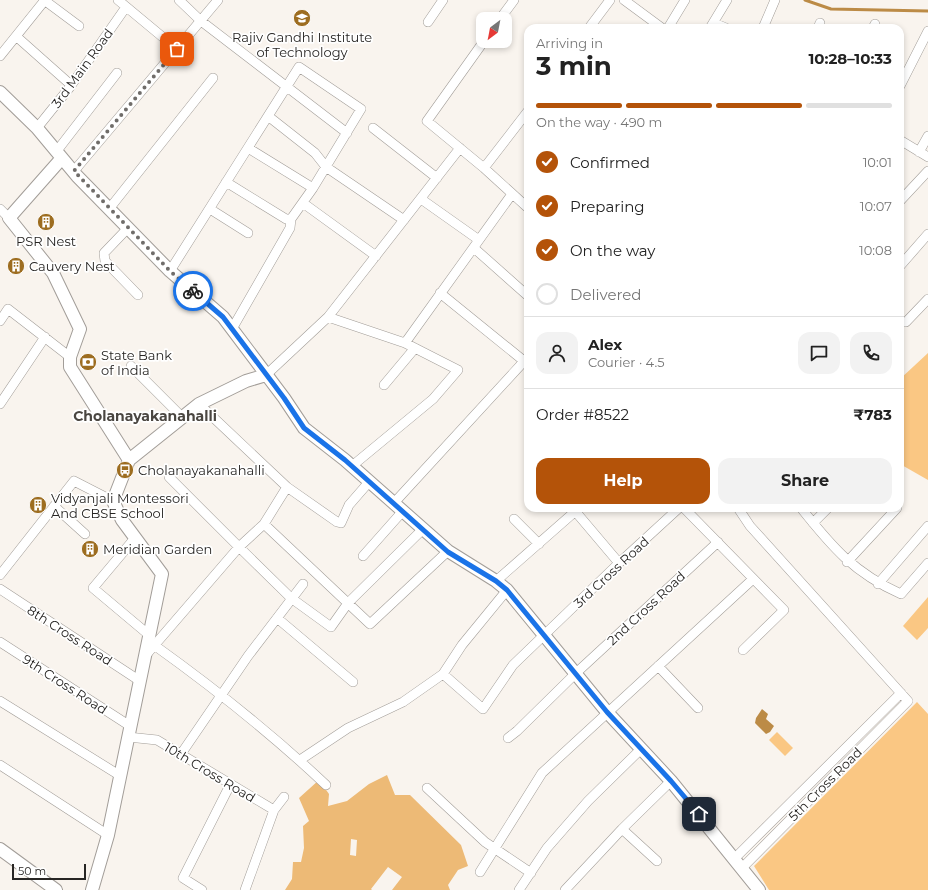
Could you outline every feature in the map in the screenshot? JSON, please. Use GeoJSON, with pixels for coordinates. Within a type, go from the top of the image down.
{"type":"FeatureCollection","features":[{"type":"Feature","properties":{"kind":"street"},"geometry":{"type":"LineString","coordinates":[[0,56],[17,37],[44,0],[79,26]]}},
{"type":"Feature","properties":{"kind":"street"},"geometry":{"type":"LineString","coordinates":[[118,0],[177,49]]}},
{"type":"Feature","properties":{"kind":"street"},"geometry":{"type":"LineString","coordinates":[[179,0],[200,21],[347,134]]}},
{"type":"Feature","properties":{"kind":"street"},"geometry":{"type":"LineString","coordinates":[[74,171],[218,0]]}},
{"type":"Feature","properties":{"kind":"street"},"geometry":{"type":"LineString","coordinates":[[428,22],[444,0]]}},
{"type":"Feature","properties":{"kind":"street"},"geometry":{"type":"LineString","coordinates":[[505,12],[514,0]]}},
{"type":"Feature","properties":{"kind":"street"},"geometry":{"type":"LineString","coordinates":[[592,24],[610,0]]}},
{"type":"Feature","properties":{"kind":"street"},"geometry":{"type":"LineString","coordinates":[[624,0],[657,24]]}},
{"type":"Feature","properties":{"kind":"street"},"geometry":{"type":"LineString","coordinates":[[670,24],[685,0]]}},
{"type":"Feature","properties":{"kind":"street"},"geometry":{"type":"LineString","coordinates":[[713,24],[727,0]]}},
{"type":"Feature","properties":{"kind":"street"},"geometry":{"type":"LineString","coordinates":[[765,24],[775,0]]}},
{"type":"Feature","properties":{"kind":"street","name":"3rd Main Road"},"geometry":{"type":"LineString","coordinates":[[37,128],[71,85],[126,7]]}},
{"type":"Feature","properties":{"kind":"street"},"geometry":{"type":"LineString","coordinates":[[904,78],[928,31]]}},
{"type":"Feature","properties":{"kind":"street"},"geometry":{"type":"LineString","coordinates":[[17,37],[71,85]]}},
{"type":"Feature","properties":{"kind":"street"},"geometry":{"type":"LineString","coordinates":[[479,48],[427,121],[484,168],[524,204]]}},
{"type":"Feature","properties":{"kind":"street"},"geometry":{"type":"LineString","coordinates":[[170,271],[300,67],[361,109],[313,188],[291,219],[286,234],[232,329]]}},
{"type":"Feature","properties":{"kind":"street"},"geometry":{"type":"LineString","coordinates":[[117,73],[59,155],[4,214],[53,273],[80,329],[70,357],[70,367],[129,460]]}},
{"type":"Feature","properties":{"kind":"street"},"geometry":{"type":"LineString","coordinates":[[109,208],[213,78]]}},
{"type":"Feature","properties":{"kind":"street"},"geometry":{"type":"LineString","coordinates":[[0,92],[37,128],[59,155],[170,271],[223,317],[284,398],[304,428],[352,466],[448,552],[496,581],[507,590],[607,712],[640,750],[671,781],[739,863],[759,890]]}},
{"type":"Feature","properties":{"kind":"street"},"geometry":{"type":"LineString","coordinates":[[268,116],[315,153],[326,167],[404,220]]}},
{"type":"Feature","properties":{"kind":"street"},"geometry":{"type":"LineString","coordinates":[[484,168],[524,116]]}},
{"type":"Feature","properties":{"kind":"street"},"geometry":{"type":"LineString","coordinates":[[373,128],[437,178]]}},
{"type":"Feature","properties":{"kind":"street"},"geometry":{"type":"LineString","coordinates":[[919,152],[928,136]]}},
{"type":"Feature","properties":{"kind":"street"},"geometry":{"type":"LineString","coordinates":[[904,143],[928,157]]}},
{"type":"Feature","properties":{"kind":"street"},"geometry":{"type":"LineString","coordinates":[[248,148],[313,188]]}},
{"type":"Feature","properties":{"kind":"street"},"geometry":{"type":"LineString","coordinates":[[113,501],[129,460],[199,404],[246,381],[266,375],[328,317],[460,148]]}},
{"type":"Feature","properties":{"kind":"street"},"geometry":{"type":"LineString","coordinates":[[904,197],[928,171]]}},
{"type":"Feature","properties":{"kind":"street"},"geometry":{"type":"LineString","coordinates":[[226,182],[286,219],[291,219]]}},
{"type":"Feature","properties":{"kind":"street"},"geometry":{"type":"LineString","coordinates":[[405,343],[440,292],[512,194]]}},
{"type":"Feature","properties":{"kind":"street"},"geometry":{"type":"LineString","coordinates":[[421,199],[476,244],[524,292]]}},
{"type":"Feature","properties":{"kind":"street"},"geometry":{"type":"LineString","coordinates":[[303,203],[376,256]]}},
{"type":"Feature","properties":{"kind":"street"},"geometry":{"type":"LineString","coordinates":[[210,209],[248,232]]}},
{"type":"Feature","properties":{"kind":"street"},"geometry":{"type":"LineString","coordinates":[[128,228],[104,253],[105,260],[138,295]]}},
{"type":"Feature","properties":{"kind":"street"},"geometry":{"type":"LineString","coordinates":[[904,261],[928,234]]}},
{"type":"Feature","properties":{"kind":"street"},"geometry":{"type":"LineString","coordinates":[[440,292],[524,357]]}},
{"type":"Feature","properties":{"kind":"street"},"geometry":{"type":"LineString","coordinates":[[906,322],[928,299]]}},
{"type":"Feature","properties":{"kind":"street"},"geometry":{"type":"LineString","coordinates":[[0,321],[8,309],[70,357]]}},
{"type":"Feature","properties":{"kind":"street"},"geometry":{"type":"LineString","coordinates":[[328,317],[405,343],[458,370],[433,399],[352,466]]}},
{"type":"Feature","properties":{"kind":"street"},"geometry":{"type":"LineString","coordinates":[[0,404],[45,337]]}},
{"type":"Feature","properties":{"kind":"street"},"geometry":{"type":"LineString","coordinates":[[384,385],[415,348]]}},
{"type":"Feature","properties":{"kind":"street"},"geometry":{"type":"LineString","coordinates":[[363,556],[398,508],[524,361]]}},
{"type":"Feature","properties":{"kind":"street"},"geometry":{"type":"LineString","coordinates":[[131,366],[182,417]]}},
{"type":"Feature","properties":{"kind":"street"},"geometry":{"type":"LineString","coordinates":[[199,404],[287,487],[339,523],[342,521],[349,505],[369,482]]}},
{"type":"Feature","properties":{"kind":"street"},"geometry":{"type":"LineString","coordinates":[[169,477],[292,598],[331,627],[348,603],[422,529]]}},
{"type":"Feature","properties":{"kind":"street"},"geometry":{"type":"LineString","coordinates":[[0,575],[74,481],[113,501],[122,520],[162,574],[152,640],[145,656],[119,775],[108,835],[92,890]]}},
{"type":"Feature","properties":{"kind":"street"},"geometry":{"type":"LineString","coordinates":[[152,640],[239,547],[264,524],[287,487]]}},
{"type":"Feature","properties":{"kind":"street"},"geometry":{"type":"LineString","coordinates":[[54,506],[85,534]]}},
{"type":"Feature","properties":{"kind":"street"},"geometry":{"type":"LineString","coordinates":[[496,581],[575,512]]}},
{"type":"Feature","properties":{"kind":"street"},"geometry":{"type":"LineString","coordinates":[[579,512],[619,563]]}},
{"type":"Feature","properties":{"kind":"street","name":"3rd Cross Road"},"geometry":{"type":"LineString","coordinates":[[443,674],[483,708],[513,665],[619,563],[675,512]]}},
{"type":"Feature","properties":{"kind":"street"},"geometry":{"type":"LineString","coordinates":[[688,512],[784,610],[743,650]]}},
{"type":"Feature","properties":{"kind":"street"},"geometry":{"type":"LineString","coordinates":[[741,512],[750,526],[901,693]]}},
{"type":"Feature","properties":{"kind":"street"},"geometry":{"type":"LineString","coordinates":[[804,512],[847,562],[878,584],[901,594],[928,563]]}},
{"type":"Feature","properties":{"kind":"street"},"geometry":{"type":"LineString","coordinates":[[813,523],[824,512]]}},
{"type":"Feature","properties":{"kind":"street"},"geometry":{"type":"LineString","coordinates":[[847,562],[893,512]]}},
{"type":"Feature","properties":{"kind":"street"},"geometry":{"type":"LineString","coordinates":[[514,519],[539,544]]}},
{"type":"Feature","properties":{"kind":"street"},"geometry":{"type":"LineString","coordinates":[[264,524],[370,624],[448,552]]}},
{"type":"Feature","properties":{"kind":"street"},"geometry":{"type":"LineString","coordinates":[[878,584],[928,526]]}},
{"type":"Feature","properties":{"kind":"street"},"geometry":{"type":"LineString","coordinates":[[135,538],[93,588],[152,640],[300,760],[326,784]]}},
{"type":"Feature","properties":{"kind":"street","name":"2nd Cross Road"},"geometry":{"type":"LineString","coordinates":[[508,738],[718,542]]}},
{"type":"Feature","properties":{"kind":"street"},"geometry":{"type":"LineString","coordinates":[[480,872],[542,773],[753,579]]}},
{"type":"Feature","properties":{"kind":"street"},"geometry":{"type":"LineString","coordinates":[[180,754],[221,695],[303,584]]}},
{"type":"Feature","properties":{"kind":"street","name":"8th Cross Road"},"geometry":{"type":"LineString","coordinates":[[0,590],[140,682]]}},
{"type":"Feature","properties":{"kind":"street"},"geometry":{"type":"LineString","coordinates":[[300,760],[348,728],[403,702],[443,674],[462,645],[507,590]]}},
{"type":"Feature","properties":{"kind":"street"},"geometry":{"type":"LineString","coordinates":[[277,618],[353,682]]}},
{"type":"Feature","properties":{"kind":"street","name":"9th Cross Road"},"geometry":{"type":"LineString","coordinates":[[0,642],[129,732]]}},
{"type":"Feature","properties":{"kind":"street"},"geometry":{"type":"LineString","coordinates":[[658,666],[698,708]]}},
{"type":"Feature","properties":{"kind":"street","name":"5th Cross Road"},"geometry":{"type":"LineString","coordinates":[[901,693],[908,701],[830,779],[739,863],[822,772],[901,693]]}},
{"type":"Feature","properties":{"kind":"street"},"geometry":{"type":"LineString","coordinates":[[0,701],[119,775]]}},
{"type":"Feature","properties":{"kind":"street","name":"10th Cross Road"},"geometry":{"type":"LineString","coordinates":[[129,732],[157,740],[274,810]]}},
{"type":"Feature","properties":{"kind":"street"},"geometry":{"type":"LineString","coordinates":[[519,890],[547,848],[588,801],[640,750]]}},
{"type":"Feature","properties":{"kind":"street"},"geometry":{"type":"LineString","coordinates":[[0,765],[108,835]]}},
{"type":"Feature","properties":{"kind":"street"},"geometry":{"type":"LineString","coordinates":[[822,772],[830,779]]}},
{"type":"Feature","properties":{"kind":"street"},"geometry":{"type":"LineString","coordinates":[[568,889],[622,830],[671,781]]}},
{"type":"Feature","properties":{"kind":"street"},"geometry":{"type":"LineString","coordinates":[[202,890],[184,878],[230,784]]}},
{"type":"Feature","properties":{"kind":"street"},"geometry":{"type":"LineString","coordinates":[[427,788],[485,842],[531,873]]}},
{"type":"Feature","properties":{"kind":"street"},"geometry":{"type":"LineString","coordinates":[[245,890],[274,810],[284,797]]}},
{"type":"Feature","properties":{"kind":"street"},"geometry":{"type":"LineString","coordinates":[[622,830],[657,861]]}},
{"type":"Feature","properties":{"kind":"street"},"geometry":{"type":"LineString","coordinates":[[0,849],[56,890]]}},
{"type":"Feature","properties":{"kind":"shaded area"},"geometry":{"type":"Polygon","coordinates":[[[928,353],[928,480],[904,466],[904,375],[928,353]]]}},
{"type":"Feature","properties":{"kind":"shaded area"},"geometry":{"type":"Polygon","coordinates":[[[928,597],[928,628],[917,640],[903,626],[928,597]]]}},
{"type":"Feature","properties":{"kind":"shaded area"},"geometry":{"type":"Polygon","coordinates":[[[917,702],[928,714],[928,890],[769,890],[754,866],[917,702]]]}},
{"type":"Feature","properties":{"kind":"shaded area"},"geometry":{"type":"Polygon","coordinates":[[[762,709],[768,714],[766,719],[774,726],[770,732],[766,734],[755,723],[756,718],[762,709]]]}},
{"type":"Feature","properties":{"kind":"shaded area"},"geometry":{"type":"Polygon","coordinates":[[[777,732],[793,748],[785,756],[769,740],[777,732]]]}},
{"type":"Feature","properties":{"kind":"shaded area"},"geometry":{"type":"Polygon","coordinates":[[[387,775],[395,795],[410,795],[461,845],[468,866],[458,870],[448,885],[450,890],[392,890],[402,877],[388,867],[371,889],[372,890],[285,890],[292,879],[293,862],[301,862],[304,848],[303,826],[309,821],[299,798],[319,780],[329,794],[328,806],[347,801],[369,784],[387,775]],[[351,839],[350,855],[356,856],[357,840],[351,839]]]}},
{"type":"Feature","properties":{"kind":"waterway"},"geometry":{"type":"LineString","coordinates":[[805,0],[831,9],[928,11]]}},
{"type":"Feature","properties":{"kind":"way so far"},"geometry":{"type":"LineString","coordinates":[[177,49],[74,171],[77,176],[170,271],[193,291]]}},
{"type":"Feature","properties":{"kind":"place","name":"Rajiv Gandhi Institute of Technology"},"geometry":{"type":"Point","coordinates":[302,18]}},
{"type":"Feature","properties":{"kind":"place","name":"PSR Nest"},"geometry":{"type":"Point","coordinates":[46,222]}},
{"type":"Feature","properties":{"kind":"place","name":"Cauvery Nest"},"geometry":{"type":"Point","coordinates":[16,266]}},
{"type":"Feature","properties":{"kind":"place","name":"State Bank of India"},"geometry":{"type":"Point","coordinates":[88,362]}},
{"type":"Feature","properties":{"kind":"place","name":"Cholanayakanahalli"},"geometry":{"type":"Point","coordinates":[125,470]}},
{"type":"Feature","properties":{"kind":"place","name":"Vidyanjali Montessori And CBSE School"},"geometry":{"type":"Point","coordinates":[38,505]}},
{"type":"Feature","properties":{"kind":"place","name":"Meridian Garden"},"geometry":{"type":"Point","coordinates":[90,549]}},
{"type":"Feature","properties":{"kind":"district","name":"Cholanayakanahalli"},"geometry":{"type":"Point","coordinates":[145,416]}},
{"type":"Feature","properties":{"kind":"route"},"geometry":{"type":"LineString","coordinates":[[193,291],[223,317],[271,380],[304,428],[345,460],[448,552],[496,581],[507,590],[607,712],[640,750],[671,781],[699,814]]}}]}
